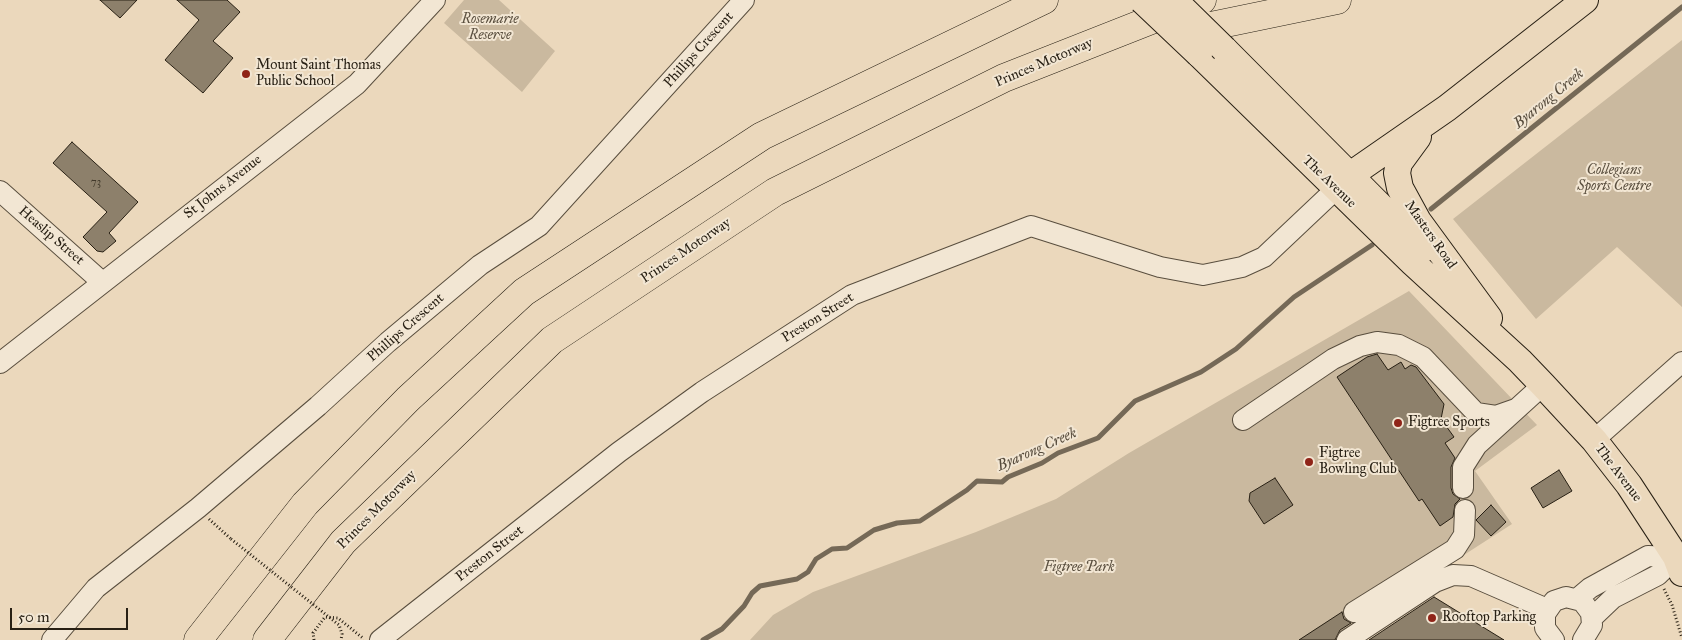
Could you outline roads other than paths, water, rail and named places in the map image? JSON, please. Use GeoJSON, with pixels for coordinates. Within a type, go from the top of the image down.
{"type":"FeatureCollection","features":[{"type":"Feature","properties":{"kind":"highway"},"geometry":{"type":"LineString","coordinates":[[198,640],[305,504],[408,399],[524,292],[762,136],[1042,0]]}},
{"type":"Feature","properties":{"kind":"highway","name":"Princes Motorway"},"geometry":{"type":"LineString","coordinates":[[267,640],[343,542],[552,340],[775,192],[1004,78],[1050,58],[1202,0]]}},
{"type":"Feature","properties":{"kind":"highway"},"geometry":{"type":"LineString","coordinates":[[1050,58],[1337,0]]}},
{"type":"Feature","properties":{"kind":"main road","name":"The Avenue"},"geometry":{"type":"LineString","coordinates":[[1142,0],[1212,52],[1343,182],[1466,295],[1520,361],[1594,440],[1629,485],[1674,573]]}},
{"type":"Feature","properties":{"kind":"main road","name":"The Avenue"},"geometry":{"type":"LineString","coordinates":[[1174,0],[1212,52]]}},
{"type":"Feature","properties":{"kind":"main road","name":"Masters Road"},"geometry":{"type":"LineString","coordinates":[[1343,182],[1447,108],[1585,0]]}},
{"type":"Feature","properties":{"kind":"main road","name":"Masters Road"},"geometry":{"type":"LineString","coordinates":[[1447,108],[1404,152],[1397,167],[1397,180],[1402,194],[1418,221],[1520,361]]}},
{"type":"Feature","properties":{"kind":"street","name":"St Johns Avenue"},"geometry":{"type":"LineString","coordinates":[[0,363],[357,84],[435,0]]}},
{"type":"Feature","properties":{"kind":"street","name":"Phillips Crescent"},"geometry":{"type":"LineString","coordinates":[[52,640],[96,588],[198,508],[318,406],[388,342],[480,265],[539,226],[744,0]]}},
{"type":"Feature","properties":{"kind":"street","name":"Preston Street"},"geometry":{"type":"LineString","coordinates":[[380,640],[634,441],[702,392],[852,295],[1030,226],[1160,267],[1203,275],[1242,267],[1264,257],[1343,182]]}},
{"type":"Feature","properties":{"kind":"street","name":"Heaslip Street"},"geometry":{"type":"LineString","coordinates":[[0,191],[102,282]]}},
{"type":"Feature","properties":{"kind":"street"},"geometry":{"type":"LineString","coordinates":[[1243,420],[1333,359],[1360,346],[1377,342],[1399,345],[1423,357],[1476,413],[1496,416],[1516,409]]}},
{"type":"Feature","properties":{"kind":"street"},"geometry":{"type":"LineString","coordinates":[[1594,440],[1682,362]]}},
{"type":"Feature","properties":{"kind":"street"},"geometry":{"type":"LineString","coordinates":[[1463,488],[1463,467],[1468,458],[1482,440],[1543,385]]}},
{"type":"Feature","properties":{"kind":"street"},"geometry":{"type":"LineString","coordinates":[[1354,612],[1455,549],[1464,535],[1465,510]]}},
{"type":"Feature","properties":{"kind":"street"},"geometry":{"type":"LineString","coordinates":[[1577,598],[1590,588],[1648,556],[1674,573]]}},
{"type":"Feature","properties":{"kind":"street"},"geometry":{"type":"LineString","coordinates":[[1592,618],[1613,598],[1658,575],[1674,573]]}},
{"type":"Feature","properties":{"kind":"street"},"geometry":{"type":"LineString","coordinates":[[1347,640],[1435,582],[1453,575],[1477,578],[1547,609]]}},
{"type":"Feature","properties":{"kind":"street"},"geometry":{"type":"LineString","coordinates":[[1554,640],[1547,633],[1544,624],[1547,609],[1560,598],[1577,598],[1586,604],[1592,618],[1590,631],[1583,640]]}},
{"type":"Feature","properties":{"kind":"waterway","name":"Byarong Creek"},"geometry":{"type":"LineString","coordinates":[[1431,209],[1682,7]]}},
{"type":"Feature","properties":{"kind":"waterway","name":"Byarong Creek"},"geometry":{"type":"LineString","coordinates":[[703,640],[722,629],[760,586],[797,579],[808,572],[816,559],[832,549],[847,548],[874,530],[897,523],[920,521],[967,490],[977,481],[1002,482],[1008,477],[1042,463],[1058,453],[1098,438],[1135,401],[1201,372],[1236,349],[1294,297],[1372,245]]}},
{"type":"Feature","properties":{"kind":"place","name":"Mount Saint Thomas Public School"},"geometry":{"type":"Point","coordinates":[246,74]}},
{"type":"Feature","properties":{"kind":"place","name":"Figtree Sports"},"geometry":{"type":"Point","coordinates":[1398,423]}},
{"type":"Feature","properties":{"kind":"place","name":"Figtree Bowling Club"},"geometry":{"type":"Point","coordinates":[1309,462]}},
{"type":"Feature","properties":{"kind":"place","name":"Rooftop Parking"},"geometry":{"type":"Point","coordinates":[1432,618]}},
{"type":"Feature","properties":{"kind":"park label","name":"Rosemarie Reserve"},"geometry":{"type":"Point","coordinates":[490,28]}},
{"type":"Feature","properties":{"kind":"park label","name":"Collegians Sports Centre"},"geometry":{"type":"Point","coordinates":[1614,180]}},
{"type":"Feature","properties":{"kind":"park label","name":"Figtree Park"},"geometry":{"type":"Point","coordinates":[1079,568]}}]}
